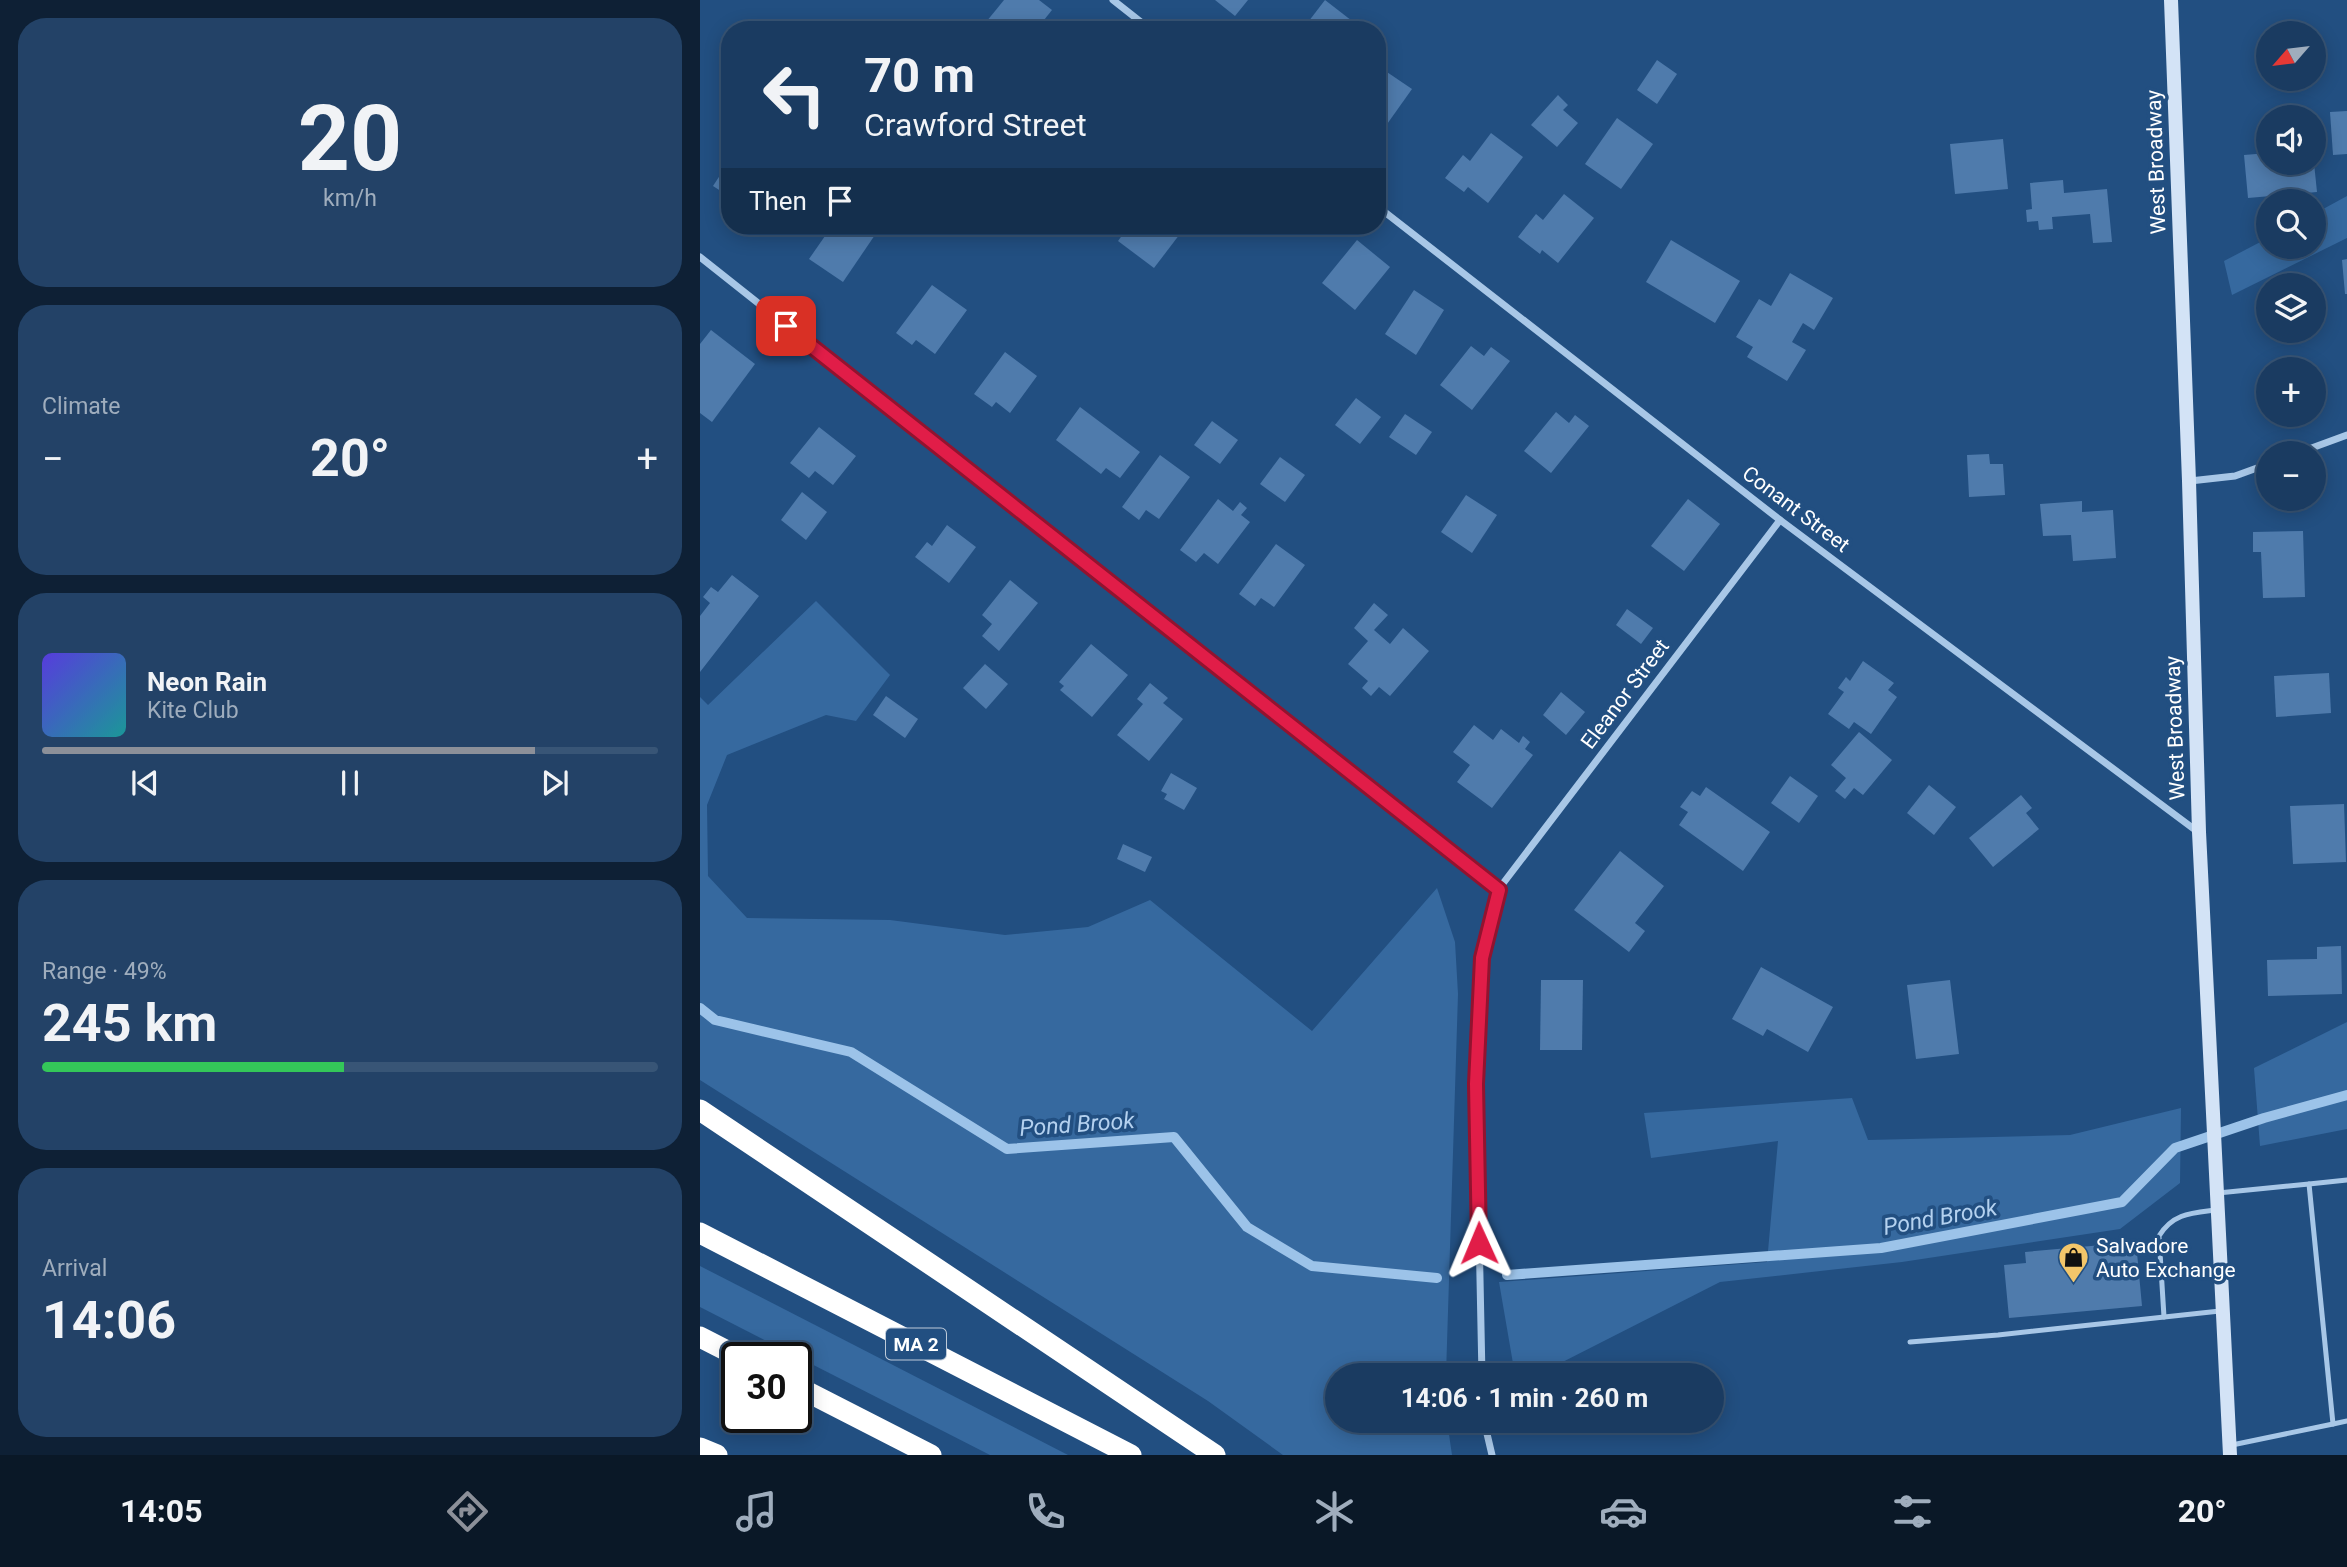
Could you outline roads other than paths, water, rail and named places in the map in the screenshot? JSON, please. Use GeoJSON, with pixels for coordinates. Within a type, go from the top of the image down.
{"type":"FeatureCollection","features":[{"type":"Feature","properties":{"kind":"highway"},"geometry":{"type":"LineString","coordinates":[[700,1110],[1215,1455]]}},
{"type":"Feature","properties":{"kind":"highway","name":"MA 2"},"geometry":{"type":"LineString","coordinates":[[700,1233],[1131,1455]]}},
{"type":"Feature","properties":{"kind":"highway"},"geometry":{"type":"LineString","coordinates":[[700,1337],[721,1348]]}},
{"type":"Feature","properties":{"kind":"highway"},"geometry":{"type":"LineString","coordinates":[[812,1394],[931,1455]]}},
{"type":"Feature","properties":{"kind":"highway"},"geometry":{"type":"LineString","coordinates":[[700,1448],[716,1455]]}},
{"type":"Feature","properties":{"kind":"main road","name":"West Broadway"},"geometry":{"type":"LineString","coordinates":[[2171,0],[2199,832],[2229,1450]]}},
{"type":"Feature","properties":{"kind":"street"},"geometry":{"type":"LineString","coordinates":[[1113,0],[1140,21]]}},
{"type":"Feature","properties":{"kind":"street","name":"Conant Street"},"geometry":{"type":"LineString","coordinates":[[1386,213],[1780,520],[2199,832]]}},
{"type":"Feature","properties":{"kind":"street"},"geometry":{"type":"LineString","coordinates":[[700,257],[1499,890],[1482,958],[1476,1084],[1482,1363]]}},
{"type":"Feature","properties":{"kind":"street"},"geometry":{"type":"LineString","coordinates":[[2326,443],[2347,435]]}},
{"type":"Feature","properties":{"kind":"street"},"geometry":{"type":"LineString","coordinates":[[2189,481],[2235,476],[2256,468]]}},
{"type":"Feature","properties":{"kind":"street","name":"Eleanor Street"},"geometry":{"type":"LineString","coordinates":[[1499,890],[1780,520]]}},
{"type":"Feature","properties":{"kind":"street"},"geometry":{"type":"LineString","coordinates":[[1487,1433],[1492,1455]]}},
{"type":"Feature","properties":{"kind":"lane"},"geometry":{"type":"LineString","coordinates":[[2217,1193],[2347,1180]]}},
{"type":"Feature","properties":{"kind":"lane"},"geometry":{"type":"LineString","coordinates":[[2309,1184],[2333,1424]]}},
{"type":"Feature","properties":{"kind":"lane"},"geometry":{"type":"LineString","coordinates":[[2164,1317],[2160,1236],[2172,1220],[2183,1214],[2218,1210]]}},
{"type":"Feature","properties":{"kind":"lane"},"geometry":{"type":"LineString","coordinates":[[1910,1342],[2223,1311]]}},
{"type":"Feature","properties":{"kind":"lane"},"geometry":{"type":"LineString","coordinates":[[2229,1450],[2347,1421]]}},
{"type":"Feature","properties":{"kind":"waterway","name":"Pond Brook"},"geometry":{"type":"LineString","coordinates":[[700,1008],[715,1020],[851,1052],[1007,1149],[1174,1137],[1247,1227],[1312,1266],[1437,1278]]}},
{"type":"Feature","properties":{"kind":"waterway","name":"Pond Brook"},"geometry":{"type":"LineString","coordinates":[[1507,1275],[1881,1248],[2122,1202],[2175,1148],[2264,1118],[2347,1095]]}},
{"type":"Feature","properties":{"kind":"place","name":"Salvadore Auto Exchange"},"geometry":{"type":"Point","coordinates":[2073,1285]}}]}
